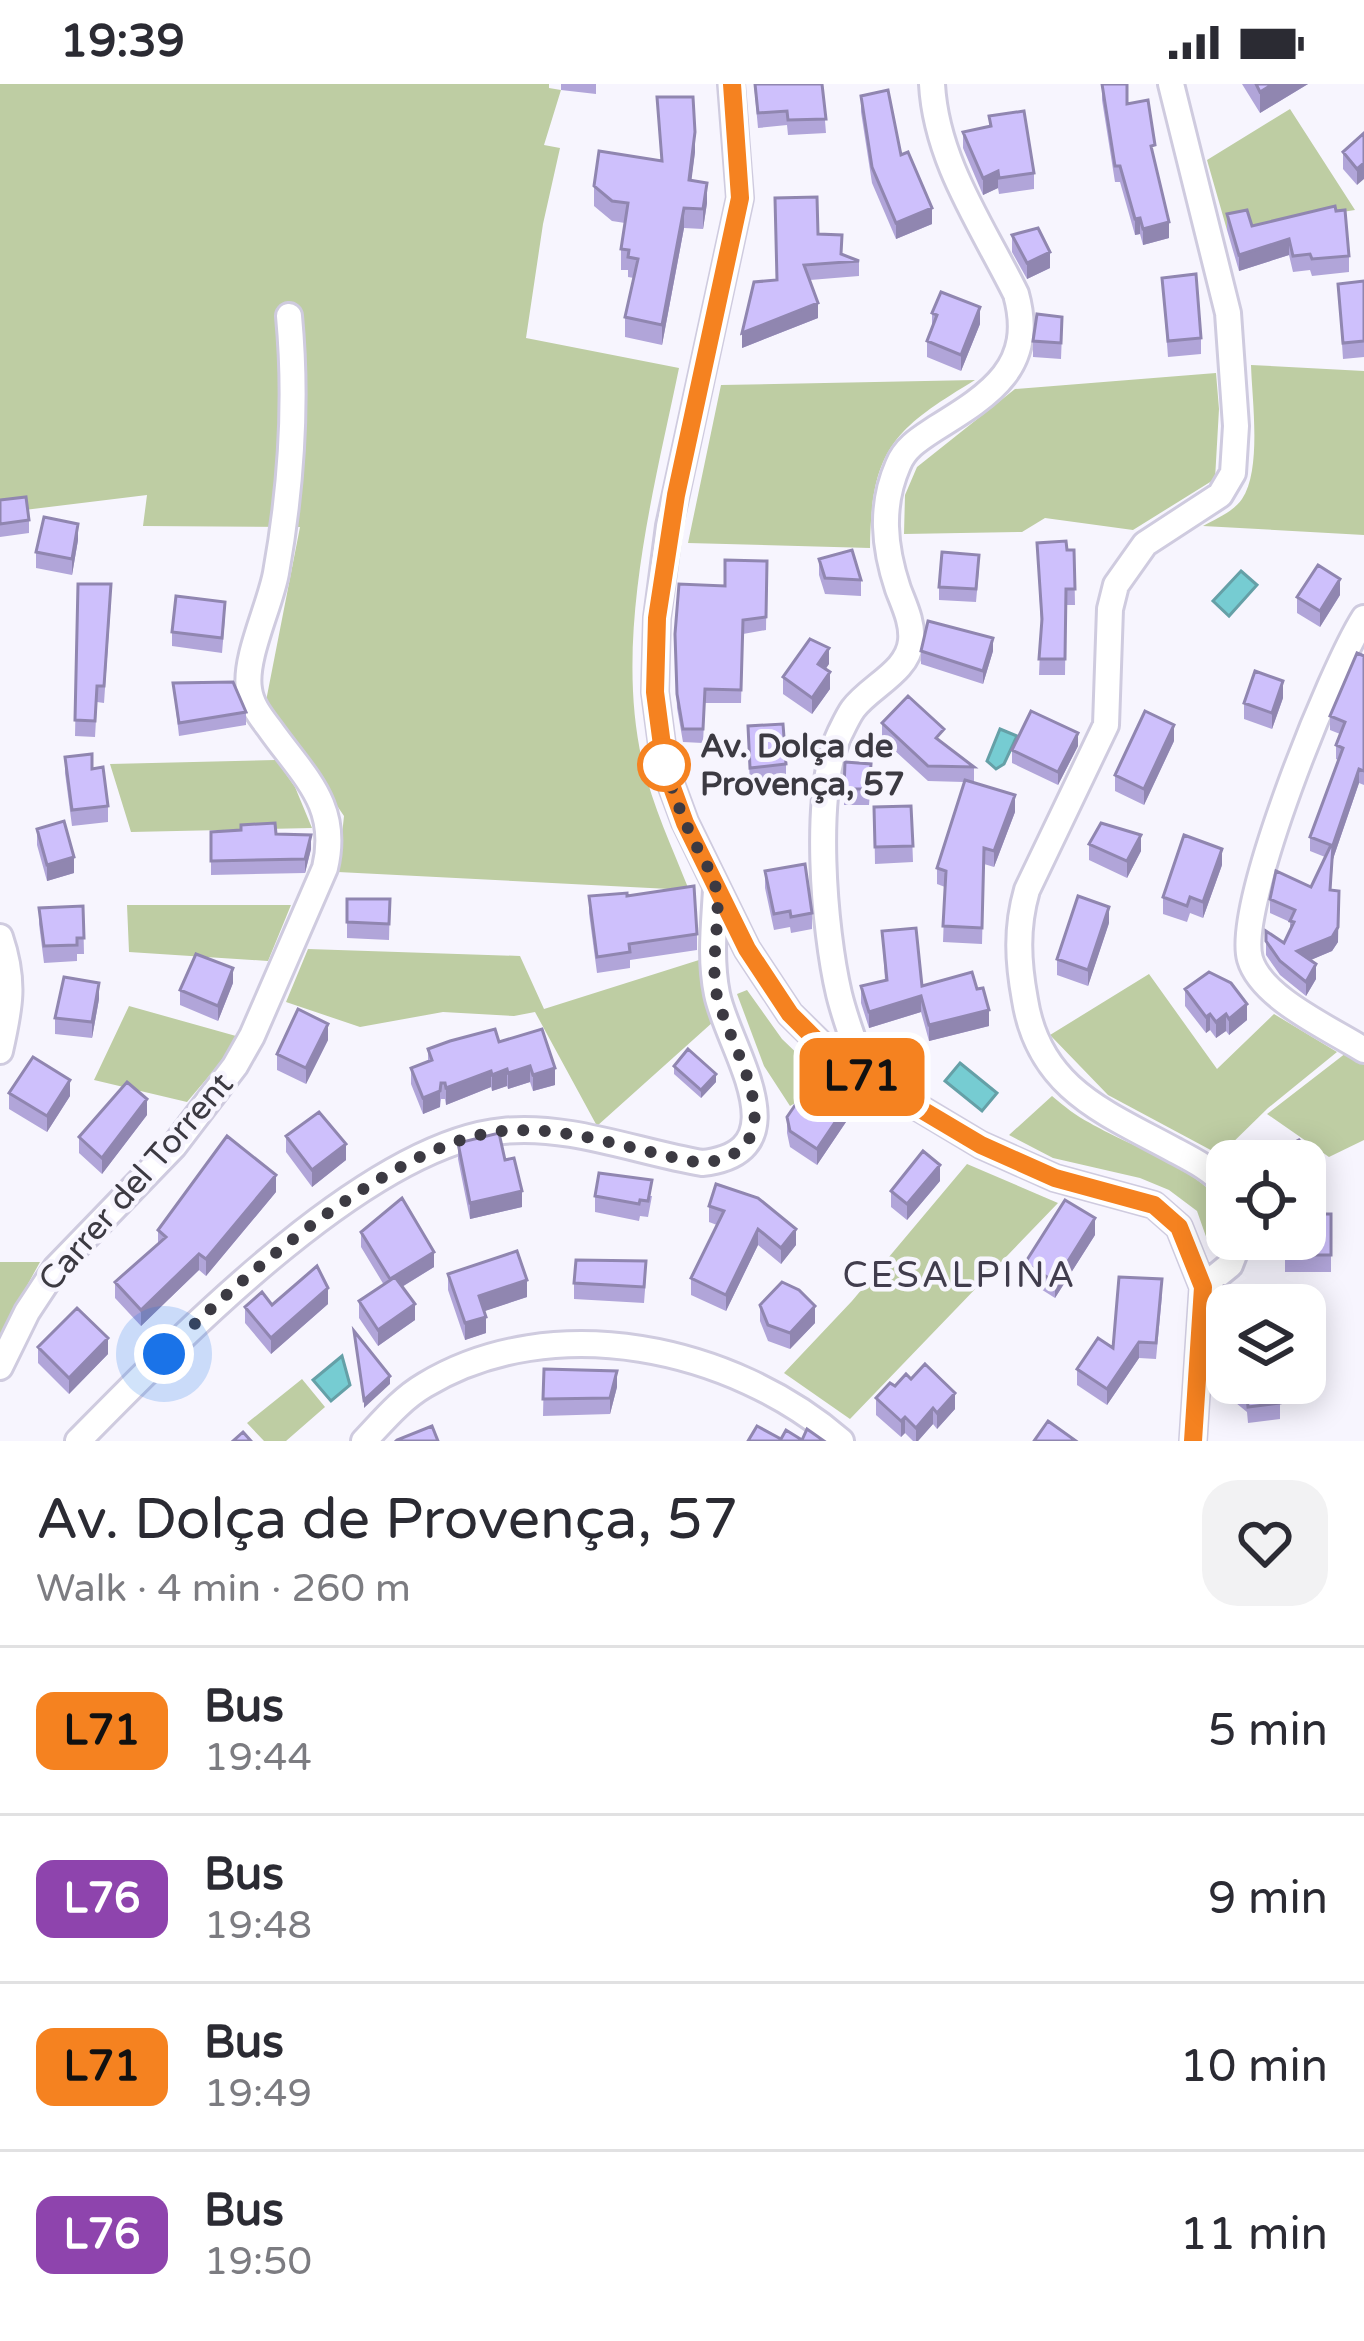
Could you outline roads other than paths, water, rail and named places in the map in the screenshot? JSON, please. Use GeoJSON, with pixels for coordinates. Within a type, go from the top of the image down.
{"type":"FeatureCollection","features":[{"type":"Feature","properties":{"kind":"street"},"geometry":{"type":"LineString","coordinates":[[731,84],[740,198],[670,526],[656,661],[658,733],[665,768],[747,949],[790,1014],[833,1057],[981,1145],[1055,1178],[1154,1205],[1179,1227],[1203,1287],[1193,1441]]}},
{"type":"Feature","properties":{"kind":"street"},"geometry":{"type":"LineString","coordinates":[[867,1080],[839,993],[827,911],[828,762],[852,710],[895,670],[910,648],[910,621],[892,572],[885,532],[887,495],[900,459],[918,439],[1000,384],[1017,357],[1020,334],[1016,294],[946,156],[932,84]]}},
{"type":"Feature","properties":{"kind":"street"},"geometry":{"type":"LineString","coordinates":[[1171,84],[1228,313],[1236,427],[1233,473],[1220,495],[1145,544],[1116,585],[1110,609],[1106,725],[1032,878],[1020,916],[1018,961],[1032,1034],[1058,1077],[1088,1103],[1206,1169]]}},
{"type":"Feature","properties":{"kind":"street","name":"Carrer del Torrent"},"geometry":{"type":"LineString","coordinates":[[0,1367],[56,1268],[218,1093],[253,1036],[325,868],[330,846],[326,810],[255,708],[249,690],[249,671],[275,579],[290,464],[289,316]]}},
{"type":"Feature","properties":{"kind":"street"},"geometry":{"type":"LineString","coordinates":[[1364,618],[1337,669],[1265,864],[1250,924],[1250,957],[1261,980],[1281,998],[1364,1050]]}},
{"type":"Feature","properties":{"kind":"street"},"geometry":{"type":"LineString","coordinates":[[78,1441],[193,1324],[259,1269],[364,1190],[432,1151],[500,1131],[537,1130],[701,1163],[720,1161],[734,1152],[754,1126],[755,1100],[717,998],[712,956],[716,888]]}},
{"type":"Feature","properties":{"kind":"street"},"geometry":{"type":"LineString","coordinates":[[0,937],[11,988],[0,1051]]}},
{"type":"Feature","properties":{"kind":"street"},"geometry":{"type":"LineString","coordinates":[[1203,1287],[1232,1260]]}},
{"type":"Feature","properties":{"kind":"street"},"geometry":{"type":"LineString","coordinates":[[364,1441],[408,1396],[428,1383],[511,1349],[544,1344],[617,1346],[730,1373],[781,1396],[841,1441]]}},
{"type":"Feature","properties":{"kind":"water"},"geometry":{"type":"Polygon","coordinates":[[[1241,571],[1257,585],[1229,616],[1213,601],[1241,571]]]}},
{"type":"Feature","properties":{"kind":"water"},"geometry":{"type":"Polygon","coordinates":[[[1000,729],[1017,736],[1004,764],[996,769],[987,761],[1000,729]]]}},
{"type":"Feature","properties":{"kind":"water"},"geometry":{"type":"Polygon","coordinates":[[[960,1063],[997,1093],[982,1111],[945,1081],[960,1063]]]}},
{"type":"Feature","properties":{"kind":"water"},"geometry":{"type":"Polygon","coordinates":[[[342,1356],[350,1385],[331,1401],[313,1380],[342,1356]]]}},
{"type":"Feature","properties":{"kind":"place","name":"Av. Dolça de Provença, 57"},"geometry":{"type":"Point","coordinates":[664,765]}},
{"type":"Feature","properties":{"kind":"district","name":"CESALPINA"},"geometry":{"type":"Point","coordinates":[960,1275]}}]}
